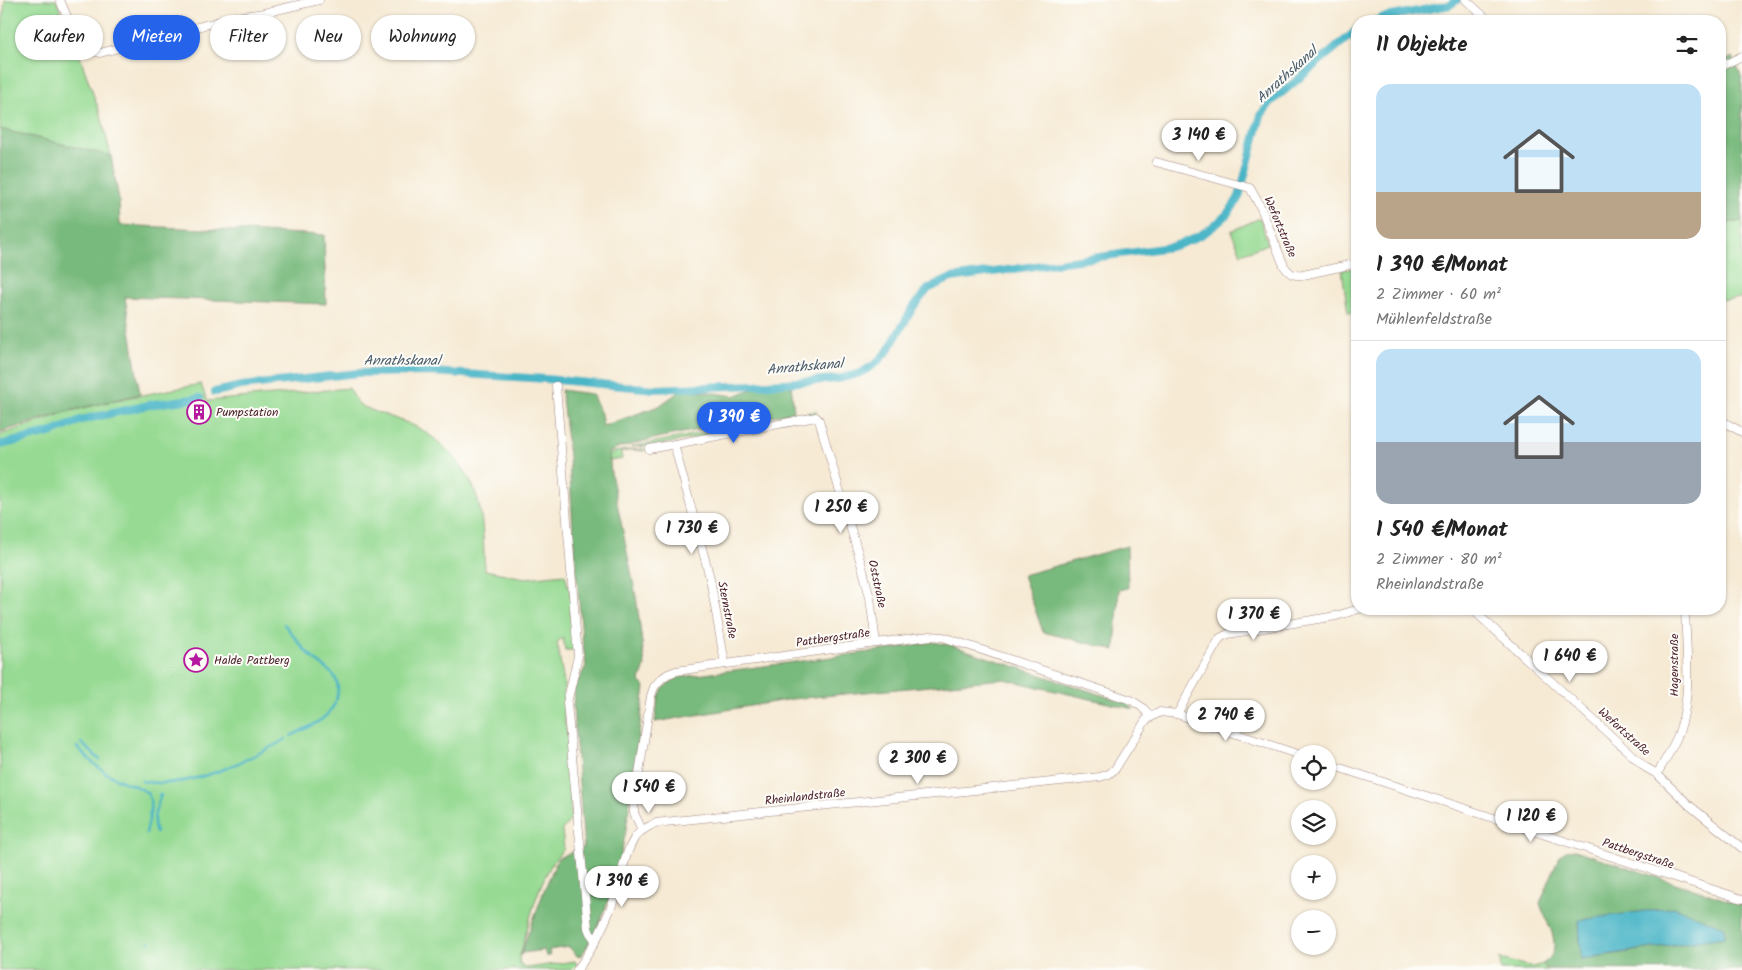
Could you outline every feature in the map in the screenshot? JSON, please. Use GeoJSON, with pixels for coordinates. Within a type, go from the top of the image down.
{"type":"FeatureCollection","features":[{"type":"Feature","properties":{"kind":"street"},"geometry":{"type":"LineString","coordinates":[[60,0],[78,43],[82,48],[100,53],[235,17],[264,13],[319,0]]}},
{"type":"Feature","properties":{"kind":"street"},"geometry":{"type":"LineString","coordinates":[[1466,0],[1482,15]]}},
{"type":"Feature","properties":{"kind":"street"},"geometry":{"type":"LineString","coordinates":[[1726,63],[1742,56]]}},
{"type":"Feature","properties":{"kind":"street","name":"Wefortstraße"},"geometry":{"type":"LineString","coordinates":[[1156,162],[1237,183],[1251,189],[1261,208],[1284,266],[1290,274],[1295,276],[1303,275],[1351,264]]}},
{"type":"Feature","properties":{"kind":"street"},"geometry":{"type":"LineString","coordinates":[[556,386],[578,656],[567,703],[588,928],[595,940]]}},
{"type":"Feature","properties":{"kind":"street","name":"Oststraße"},"geometry":{"type":"LineString","coordinates":[[674,444],[816,417],[819,420],[863,570],[870,598],[876,643]]}},
{"type":"Feature","properties":{"kind":"street"},"geometry":{"type":"LineString","coordinates":[[1726,423],[1742,432]]}},
{"type":"Feature","properties":{"kind":"street"},"geometry":{"type":"LineString","coordinates":[[649,449],[674,444]]}},
{"type":"Feature","properties":{"kind":"street","name":"Sternstraße"},"geometry":{"type":"LineString","coordinates":[[674,444],[710,578],[725,664]]}},
{"type":"Feature","properties":{"kind":"street"},"geometry":{"type":"LineString","coordinates":[[1177,714],[1220,638],[1228,634],[1336,616],[1351,611]]}},
{"type":"Feature","properties":{"kind":"street","name":"Wefortstraße"},"geometry":{"type":"LineString","coordinates":[[1479,615],[1645,767],[1657,774],[1689,805],[1742,848]]}},
{"type":"Feature","properties":{"kind":"street","name":"Hagenstraße"},"geometry":{"type":"LineString","coordinates":[[1657,774],[1680,730],[1684,712],[1687,691],[1685,615]]}},
{"type":"Feature","properties":{"kind":"street","name":"Pattbergstraße"},"geometry":{"type":"LineString","coordinates":[[642,830],[634,813],[634,806],[648,708],[654,687],[661,678],[668,674],[876,643],[930,636],[943,637],[1131,700],[1150,716]]}},
{"type":"Feature","properties":{"kind":"street"},"geometry":{"type":"LineString","coordinates":[[1150,716],[1160,712],[1177,714],[1291,752]]}},
{"type":"Feature","properties":{"kind":"street","name":"Rheinlandstraße"},"geometry":{"type":"LineString","coordinates":[[642,830],[664,822],[1100,777],[1109,774],[1115,769],[1150,716]]}},
{"type":"Feature","properties":{"kind":"street","name":"Pattbergstraße"},"geometry":{"type":"LineString","coordinates":[[1336,767],[1742,899]]}},
{"type":"Feature","properties":{"kind":"street"},"geometry":{"type":"LineString","coordinates":[[577,970],[595,940],[617,891],[628,851],[634,838],[642,830]]}},
{"type":"Feature","properties":{"kind":"green space"},"geometry":{"type":"Polygon","coordinates":[[[5,0],[56,0],[62,15],[15,15],[15,60],[81,60],[102,119],[111,156],[0,129],[0,48],[5,0]]]}},
{"type":"Feature","properties":{"kind":"green space"},"geometry":{"type":"Polygon","coordinates":[[[1733,57],[1742,77],[1742,221],[1726,223],[1726,60],[1733,57]]]}},
{"type":"Feature","properties":{"kind":"green space"},"geometry":{"type":"Polygon","coordinates":[[[0,129],[111,156],[119,200],[120,225],[324,235],[326,304],[125,297],[140,394],[69,411],[0,432],[0,129]]]}},
{"type":"Feature","properties":{"kind":"green space"},"geometry":{"type":"Polygon","coordinates":[[[1260,218],[1268,244],[1241,254],[1231,231],[1260,218]]]}},
{"type":"Feature","properties":{"kind":"green space"},"geometry":{"type":"Polygon","coordinates":[[[1742,221],[1742,298],[1726,299],[1726,223],[1742,221]]]}},
{"type":"Feature","properties":{"kind":"green space"},"geometry":{"type":"Polygon","coordinates":[[[1351,269],[1351,313],[1348,313],[1342,270],[1351,269]]]}},
{"type":"Feature","properties":{"kind":"green space"},"geometry":{"type":"Polygon","coordinates":[[[201,384],[207,401],[349,388],[359,404],[427,433],[457,461],[472,483],[479,503],[485,570],[525,578],[565,574],[572,601],[570,612],[575,650],[565,650],[563,638],[557,642],[564,683],[564,716],[568,739],[571,819],[562,830],[564,849],[547,872],[541,886],[519,959],[520,964],[527,968],[575,961],[577,965],[572,970],[0,970],[0,435],[67,412],[126,398],[201,384]]]}},
{"type":"Feature","properties":{"kind":"green space"},"geometry":{"type":"Polygon","coordinates":[[[791,384],[794,412],[661,437],[618,448],[609,453],[611,473],[636,596],[645,666],[640,681],[645,687],[626,830],[615,885],[595,933],[582,955],[577,956],[569,947],[549,950],[550,956],[546,956],[544,950],[522,953],[520,956],[558,858],[584,847],[573,706],[575,687],[586,666],[573,531],[569,457],[561,390],[592,394],[601,414],[603,426],[659,406],[680,391],[709,392],[734,396],[757,387],[791,384]]]}},
{"type":"Feature","properties":{"kind":"green space"},"geometry":{"type":"Polygon","coordinates":[[[817,411],[815,414],[749,427],[749,424],[817,411]]]}},
{"type":"Feature","properties":{"kind":"green space"},"geometry":{"type":"Polygon","coordinates":[[[743,425],[743,428],[655,446],[631,447],[743,425]]]}},
{"type":"Feature","properties":{"kind":"green space"},"geometry":{"type":"Polygon","coordinates":[[[645,449],[644,451],[621,452],[622,459],[609,461],[609,455],[615,452],[627,450],[645,449]]]}},
{"type":"Feature","properties":{"kind":"green space"},"geometry":{"type":"Polygon","coordinates":[[[1127,546],[1128,588],[1119,590],[1115,650],[1043,632],[1023,575],[1127,546]]]}},
{"type":"Feature","properties":{"kind":"green space"},"geometry":{"type":"Polygon","coordinates":[[[933,642],[950,645],[1126,703],[1134,709],[1003,679],[792,699],[655,722],[658,700],[663,689],[674,680],[682,677],[933,642]]]}},
{"type":"Feature","properties":{"kind":"green space"},"geometry":{"type":"Polygon","coordinates":[[[1575,850],[1742,905],[1742,970],[1547,969],[1543,964],[1551,956],[1554,944],[1551,929],[1540,903],[1560,855],[1566,851],[1575,850]],[[1579,921],[1581,959],[1724,937],[1724,927],[1579,921]]]}},
{"type":"Feature","properties":{"kind":"green space"},"geometry":{"type":"Polygon","coordinates":[[[1500,959],[1532,967],[1543,964],[1548,970],[1501,970],[1500,959]]]}},
{"type":"Feature","properties":{"kind":"water"},"geometry":{"type":"Polygon","coordinates":[[[1674,907],[1724,927],[1724,937],[1581,959],[1579,920],[1674,907]]]}},
{"type":"Feature","properties":{"kind":"waterway","name":"Anrathskanal"},"geometry":{"type":"LineString","coordinates":[[1397,15],[1450,5],[1457,0]]}},
{"type":"Feature","properties":{"kind":"waterway","name":"Anrathskanal"},"geometry":{"type":"LineString","coordinates":[[215,392],[241,386],[358,373],[431,372],[546,379],[655,389],[756,385],[838,379],[861,373],[875,364],[887,352],[914,306],[928,289],[951,278],[1170,247],[1191,240],[1210,229],[1226,215],[1239,197],[1261,115],[1271,102],[1351,35]]}},
{"type":"Feature","properties":{"kind":"waterway","name":"Anrathskanal"},"geometry":{"type":"LineString","coordinates":[[0,445],[53,432],[81,420],[154,404],[200,398]]}},
{"type":"Feature","properties":{"kind":"waterway"},"geometry":{"type":"LineString","coordinates":[[284,624],[313,658]]}},
{"type":"Feature","properties":{"kind":"waterway"},"geometry":{"type":"LineString","coordinates":[[315,660],[331,672],[337,681],[338,692],[336,700]]}},
{"type":"Feature","properties":{"kind":"waterway"},"geometry":{"type":"LineString","coordinates":[[291,736],[322,719],[335,703]]}},
{"type":"Feature","properties":{"kind":"waterway"},"geometry":{"type":"LineString","coordinates":[[142,781],[160,783],[197,778],[235,765],[286,739]]}},
{"type":"Feature","properties":{"kind":"waterway"},"geometry":{"type":"LineString","coordinates":[[81,743],[100,760]]}},
{"type":"Feature","properties":{"kind":"waterway"},"geometry":{"type":"LineString","coordinates":[[77,747],[105,772],[138,787],[148,794],[150,808],[146,833]]}},
{"type":"Feature","properties":{"kind":"waterway"},"geometry":{"type":"LineString","coordinates":[[156,833],[154,819],[161,795],[159,795]]}},
{"type":"Feature","properties":{"kind":"place","name":"Pumpstation"},"geometry":{"type":"Point","coordinates":[199,412]}},
{"type":"Feature","properties":{"kind":"place","name":"Halde Pattberg"},"geometry":{"type":"Point","coordinates":[196,660]}}]}
